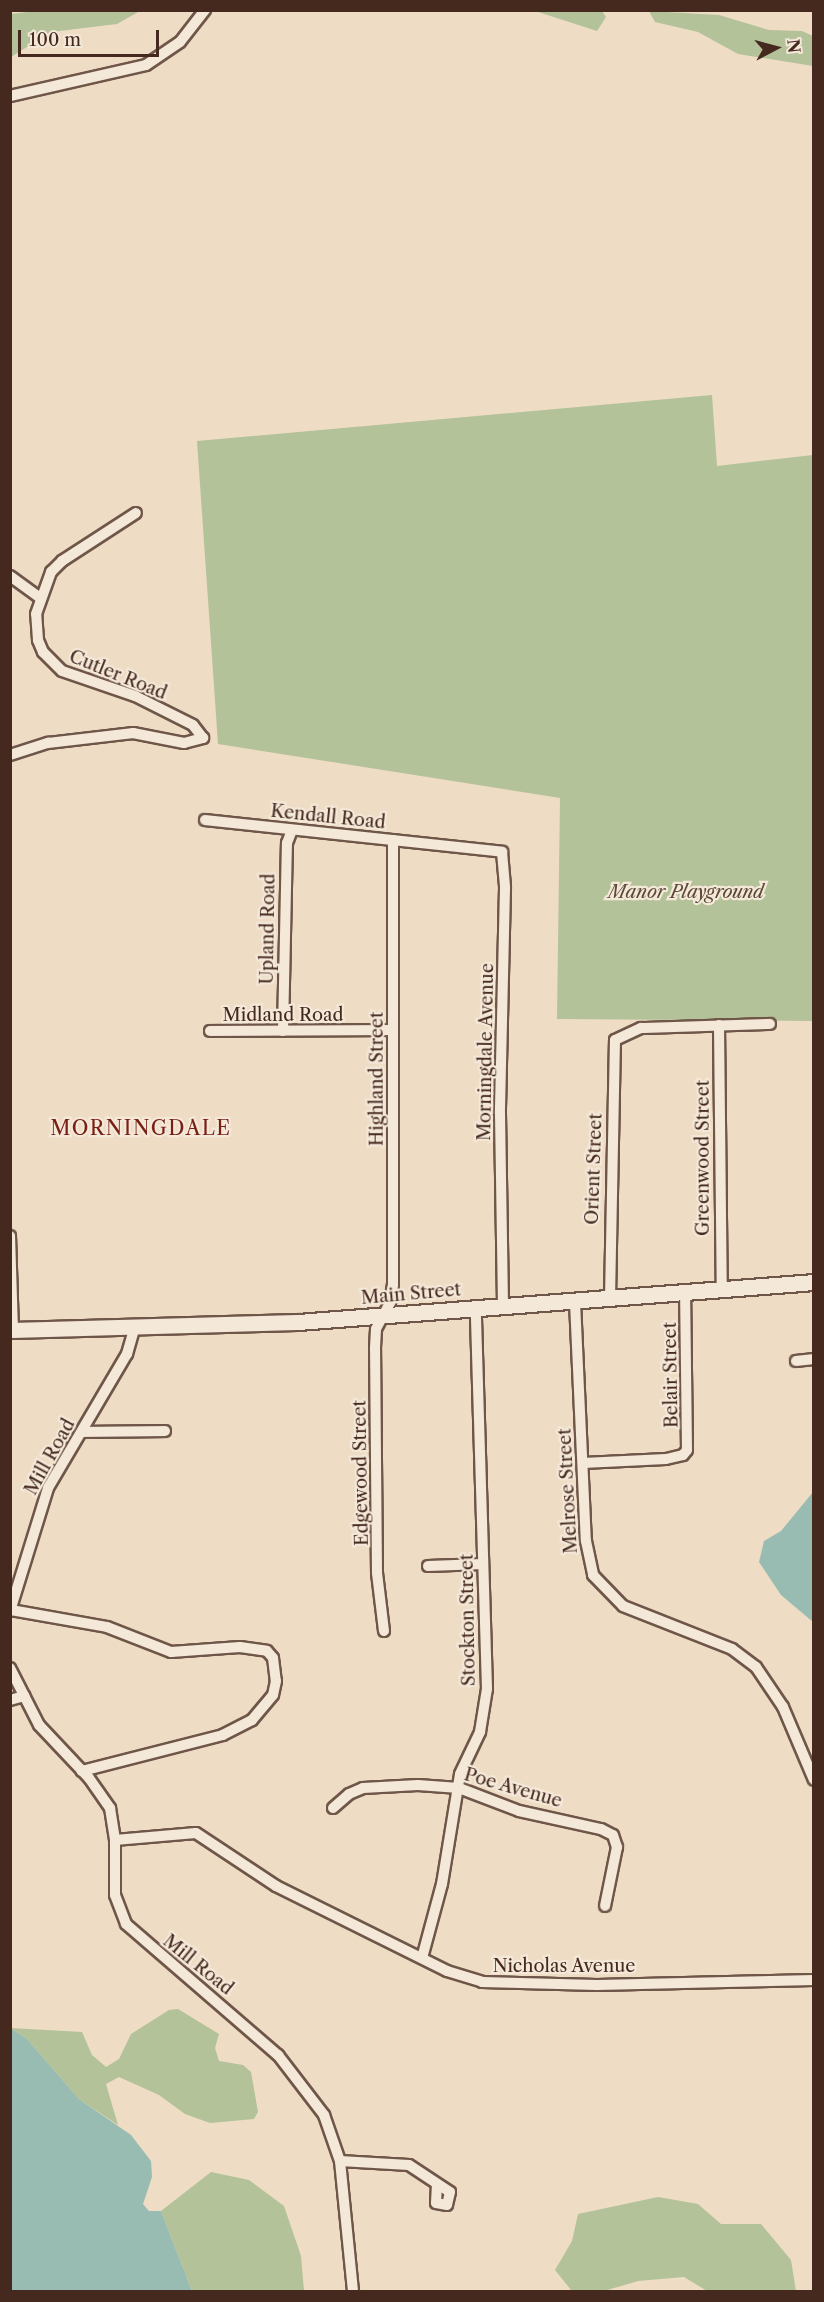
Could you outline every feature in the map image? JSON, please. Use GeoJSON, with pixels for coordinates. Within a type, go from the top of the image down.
{"type":"FeatureCollection","features":[{"type":"Feature","properties":{"kind":"main road","name":"Main Street"},"geometry":{"type":"LineString","coordinates":[[12,1330],[383,1316],[813,1282]]}},
{"type":"Feature","properties":{"kind":"street"},"geometry":{"type":"LineString","coordinates":[[10,96],[146,65],[180,42],[205,10]]}},
{"type":"Feature","properties":{"kind":"street","name":"Cutler Road"},"geometry":{"type":"LineString","coordinates":[[10,755],[48,743],[133,733],[184,743],[203,738],[193,725],[135,696],[72,676],[54,666],[38,640],[40,598],[57,565],[136,513]]}},
{"type":"Feature","properties":{"kind":"street"},"geometry":{"type":"LineString","coordinates":[[10,576],[40,598]]}},
{"type":"Feature","properties":{"kind":"street","name":"Kendall Road"},"geometry":{"type":"LineString","coordinates":[[205,820],[448,844]]}},
{"type":"Feature","properties":{"kind":"street","name":"Upland Road"},"geometry":{"type":"LineString","coordinates":[[283,1031],[287,843],[292,830]]}},
{"type":"Feature","properties":{"kind":"street","name":"Highland Street"},"geometry":{"type":"LineString","coordinates":[[383,1316],[390,1303],[393,1274],[393,840]]}},
{"type":"Feature","properties":{"kind":"street","name":"Morningdale Avenue"},"geometry":{"type":"LineString","coordinates":[[448,844],[498,849],[503,856],[503,1306]]}},
{"type":"Feature","properties":{"kind":"street"},"geometry":{"type":"LineString","coordinates":[[719,1025],[770,1024]]}},
{"type":"Feature","properties":{"kind":"street","name":"Orient Street"},"geometry":{"type":"LineString","coordinates":[[610,1299],[615,1040],[625,1032],[641,1028],[719,1025]]}},
{"type":"Feature","properties":{"kind":"street","name":"Greenwood Street"},"geometry":{"type":"LineString","coordinates":[[719,1025],[722,1290]]}},
{"type":"Feature","properties":{"kind":"street","name":"Midland Road"},"geometry":{"type":"LineString","coordinates":[[210,1031],[393,1030]]}},
{"type":"Feature","properties":{"kind":"street"},"geometry":{"type":"LineString","coordinates":[[10,1236],[12,1330]]}},
{"type":"Feature","properties":{"kind":"street","name":"Belair Street"},"geometry":{"type":"LineString","coordinates":[[583,1463],[666,1459],[684,1455],[689,1438],[686,1293]]}},
{"type":"Feature","properties":{"kind":"street","name":"Melrose Street"},"geometry":{"type":"LineString","coordinates":[[575,1302],[586,1541],[593,1575],[623,1606],[732,1649],[756,1667],[783,1707],[813,1780]]}},
{"type":"Feature","properties":{"kind":"street","name":"Stockton Street"},"geometry":{"type":"LineString","coordinates":[[422,1958],[442,1884],[463,1766],[480,1732],[487,1689],[477,1308]]}},
{"type":"Feature","properties":{"kind":"street","name":"Edgewood Street"},"geometry":{"type":"LineString","coordinates":[[383,1316],[376,1329],[375,1348],[377,1573],[384,1631]]}},
{"type":"Feature","properties":{"kind":"street","name":"Mill Road"},"geometry":{"type":"LineString","coordinates":[[11,1610],[42,1504],[128,1354],[135,1326]]}},
{"type":"Feature","properties":{"kind":"street"},"geometry":{"type":"LineString","coordinates":[[796,1361],[813,1359]]}},
{"type":"Feature","properties":{"kind":"street"},"geometry":{"type":"LineString","coordinates":[[83,1432],[165,1431]]}},
{"type":"Feature","properties":{"kind":"street"},"geometry":{"type":"LineString","coordinates":[[428,1566],[483,1564]]}},
{"type":"Feature","properties":{"kind":"street"},"geometry":{"type":"LineString","coordinates":[[11,1610],[107,1628],[171,1652],[240,1647],[267,1651],[273,1658],[276,1681],[273,1695],[252,1720],[223,1735],[82,1771]]}},
{"type":"Feature","properties":{"kind":"street","name":"Mill Road"},"geometry":{"type":"LineString","coordinates":[[10,1668],[53,1744],[82,1771],[110,1808],[115,1840],[115,1895],[126,1923],[278,2055],[324,2115],[340,2161],[353,2292]]}},
{"type":"Feature","properties":{"kind":"street"},"geometry":{"type":"LineString","coordinates":[[10,1700],[24,1696]]}},
{"type":"Feature","properties":{"kind":"street","name":"Poe Avenue"},"geometry":{"type":"LineString","coordinates":[[333,1808],[349,1794],[363,1788],[418,1785],[459,1788],[519,1811],[611,1833],[618,1847],[605,1906]]}},
{"type":"Feature","properties":{"kind":"street","name":"Nicholas Avenue"},"geometry":{"type":"LineString","coordinates":[[115,1840],[196,1833],[276,1886],[467,1978],[509,1985],[813,1980]]}},
{"type":"Feature","properties":{"kind":"street"},"geometry":{"type":"LineString","coordinates":[[340,2161],[394,2161],[409,2165],[437,2184]]}},
{"type":"Feature","properties":{"kind":"green space"},"geometry":{"type":"Polygon","coordinates":[[[43,10],[140,11],[117,24],[51,32],[11,57],[11,14],[43,10]]]}},
{"type":"Feature","properties":{"kind":"green space"},"geometry":{"type":"Polygon","coordinates":[[[535,11],[602,11],[606,17],[597,31],[535,11]]]}},
{"type":"Feature","properties":{"kind":"green space"},"geometry":{"type":"Polygon","coordinates":[[[649,11],[719,15],[769,30],[802,31],[813,36],[813,66],[738,54],[698,32],[655,22],[649,11]]]}},
{"type":"Feature","properties":{"kind":"green space","name":"Manor Playground"},"geometry":{"type":"Polygon","coordinates":[[[712,395],[717,466],[813,455],[813,1021],[557,1019],[560,798],[218,744],[197,441],[712,395]]]}},
{"type":"Feature","properties":{"kind":"green space"},"geometry":{"type":"Polygon","coordinates":[[[178,2009],[219,2034],[215,2048],[219,2061],[243,2065],[251,2072],[258,2112],[254,2119],[210,2123],[185,2114],[159,2095],[119,2077],[106,2084],[118,2125],[79,2099],[26,2038],[10,2028],[82,2032],[92,2055],[106,2067],[119,2059],[131,2034],[169,2010],[178,2009]]]}},
{"type":"Feature","properties":{"kind":"green space"},"geometry":{"type":"Polygon","coordinates":[[[211,2172],[249,2180],[284,2206],[301,2256],[304,2291],[192,2291],[161,2211],[211,2172]]]}},
{"type":"Feature","properties":{"kind":"green space"},"geometry":{"type":"Polygon","coordinates":[[[658,2197],[698,2204],[721,2224],[761,2224],[791,2260],[796,2291],[707,2291],[684,2277],[638,2281],[604,2291],[571,2290],[555,2270],[572,2241],[578,2214],[658,2197]]]}},
{"type":"Feature","properties":{"kind":"water"},"geometry":{"type":"Polygon","coordinates":[[[813,1492],[813,1622],[781,1595],[759,1562],[764,1541],[781,1531],[813,1492]]]}},
{"type":"Feature","properties":{"kind":"water"},"geometry":{"type":"Polygon","coordinates":[[[10,2028],[26,2038],[79,2099],[131,2135],[151,2161],[152,2177],[143,2204],[149,2211],[161,2211],[192,2291],[11,2291],[10,2028]]]}},
{"type":"Feature","properties":{"kind":"district","name":"MORNINGDALE"},"geometry":{"type":"Point","coordinates":[141,1128]}}]}
